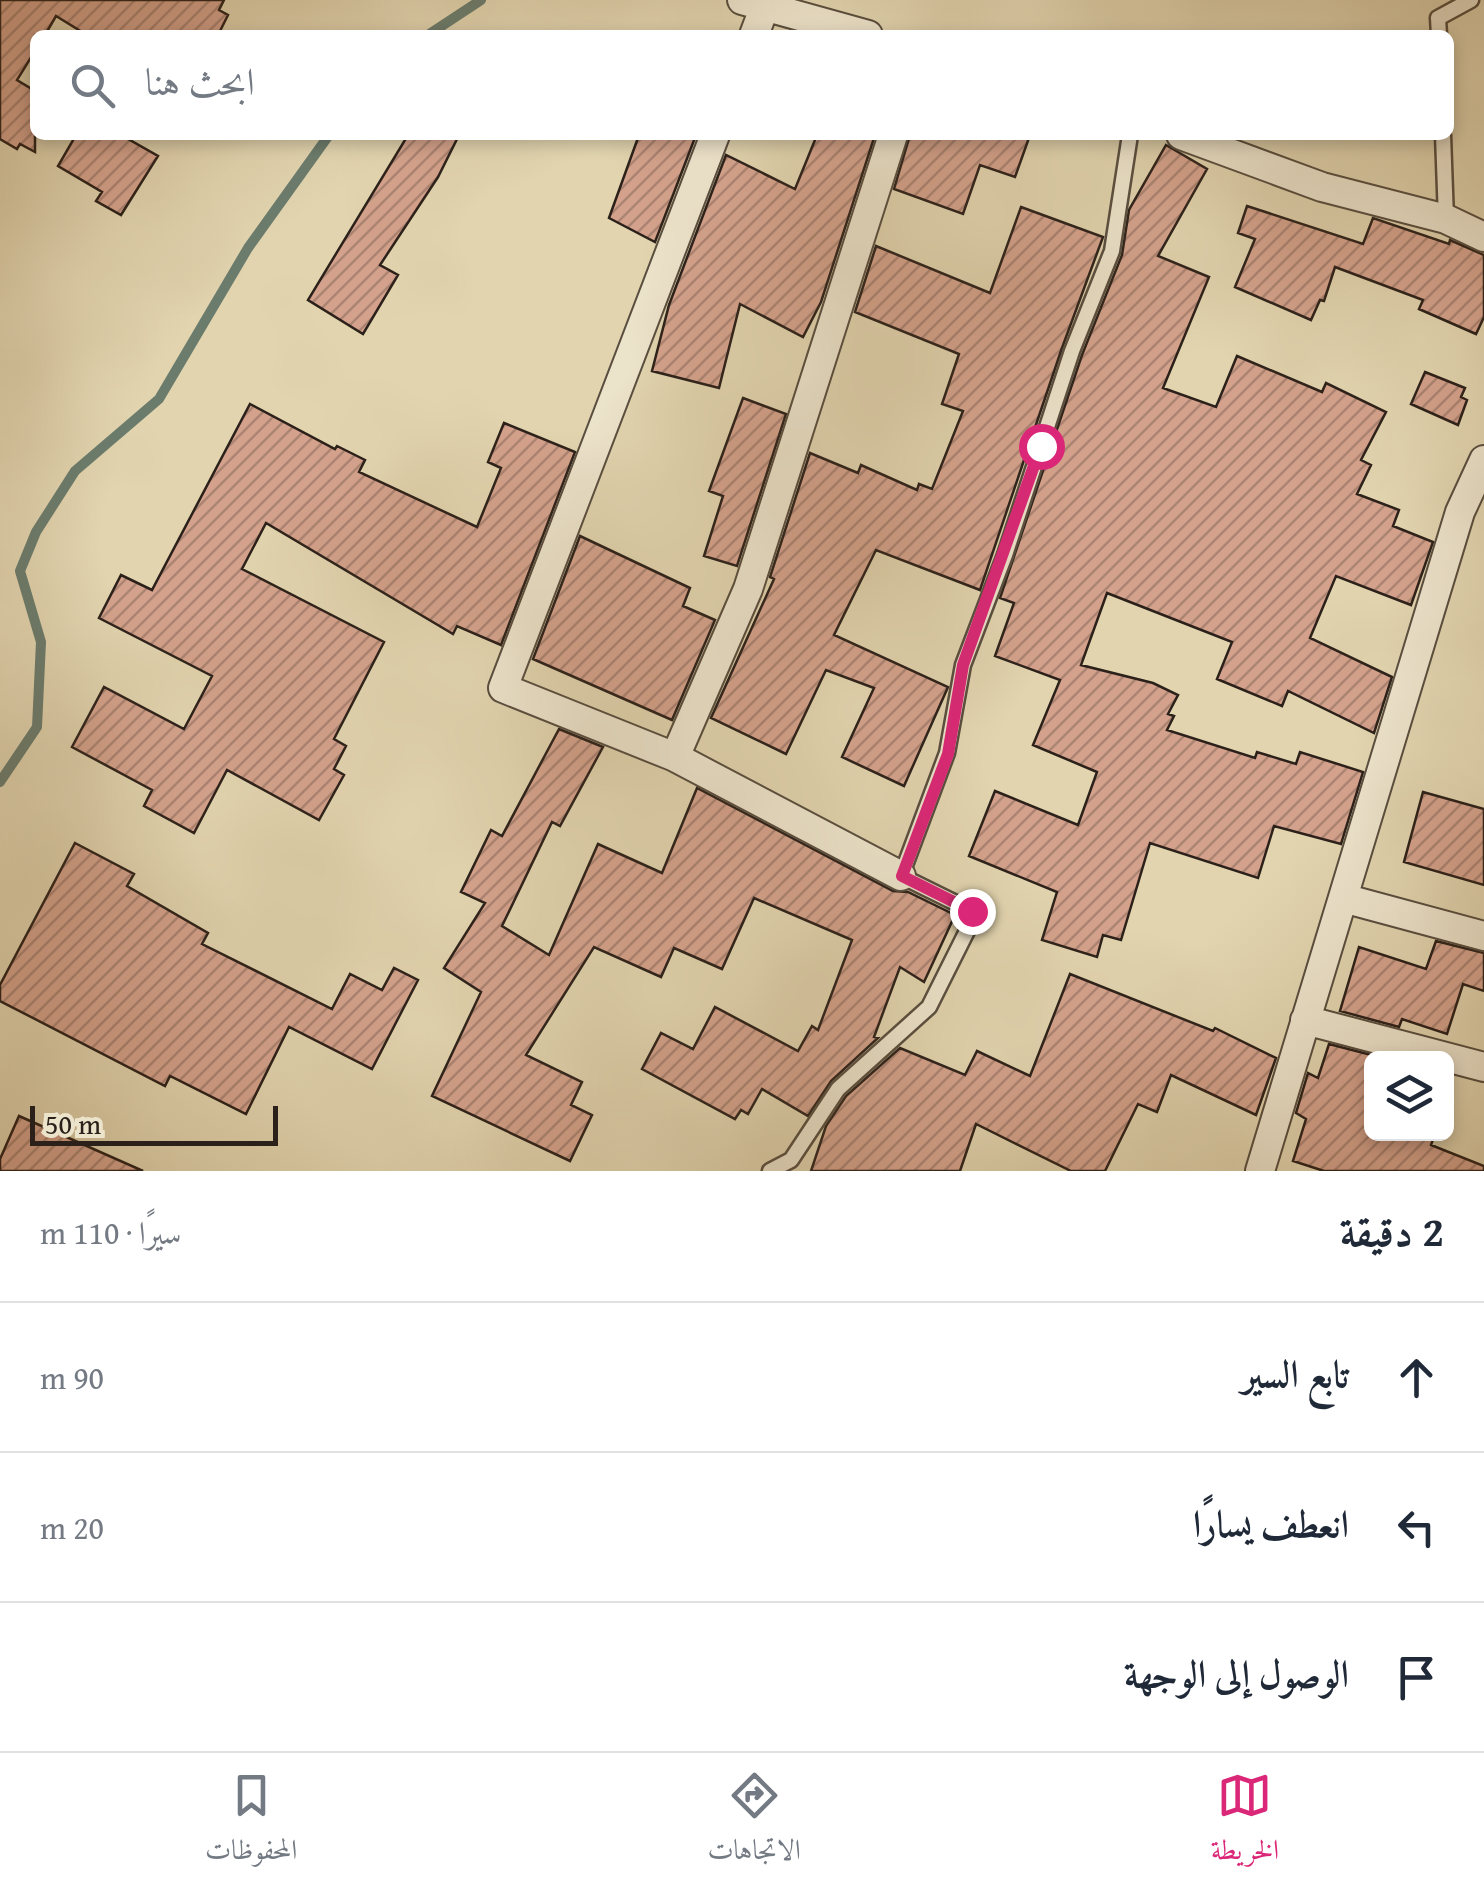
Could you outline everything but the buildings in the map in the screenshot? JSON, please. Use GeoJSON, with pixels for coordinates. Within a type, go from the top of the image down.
{"type":"FeatureCollection","features":[{"type":"Feature","properties":{"kind":"street"},"geometry":{"type":"LineString","coordinates":[[754,30],[753,3],[850,30]]}},
{"type":"Feature","properties":{"kind":"street"},"geometry":{"type":"LineString","coordinates":[[713,140],[503,688],[675,757],[902,876]]}},
{"type":"Feature","properties":{"kind":"street"},"geometry":{"type":"LineString","coordinates":[[675,757],[748,589],[891,140]]}},
{"type":"Feature","properties":{"kind":"street"},"geometry":{"type":"LineString","coordinates":[[1195,140],[1322,187],[1446,219],[1484,237]]}},
{"type":"Feature","properties":{"kind":"street"},"geometry":{"type":"LineString","coordinates":[[1260,1171],[1460,512],[1484,460]]}},
{"type":"Feature","properties":{"kind":"street"},"geometry":{"type":"LineString","coordinates":[[1343,898],[1484,936]]}},
{"type":"Feature","properties":{"kind":"street"},"geometry":{"type":"LineString","coordinates":[[1306,1020],[1484,1067]]}},
{"type":"Feature","properties":{"kind":"lane"},"geometry":{"type":"LineString","coordinates":[[1439,30],[1438,18],[1471,0]]}},
{"type":"Feature","properties":{"kind":"lane"},"geometry":{"type":"LineString","coordinates":[[770,1171],[792,1160],[838,1089],[928,1007],[970,926],[972,911],[902,876],[948,754],[963,665],[1005,555],[1072,351],[1112,252],[1129,140]]}},
{"type":"Feature","properties":{"kind":"lane"},"geometry":{"type":"LineString","coordinates":[[1443,140],[1446,219]]}},
{"type":"Feature","properties":{"kind":"waterway"},"geometry":{"type":"LineString","coordinates":[[436,30],[481,0]]}},
{"type":"Feature","properties":{"kind":"waterway"},"geometry":{"type":"LineString","coordinates":[[0,782],[37,727],[41,642],[20,571],[36,532],[75,471],[159,399],[248,248],[325,140]]}},
{"type":"Feature","properties":{"kind":"route"},"geometry":{"type":"LineString","coordinates":[[972,911],[902,876],[948,754],[963,665],[1041,446]]}}]}
